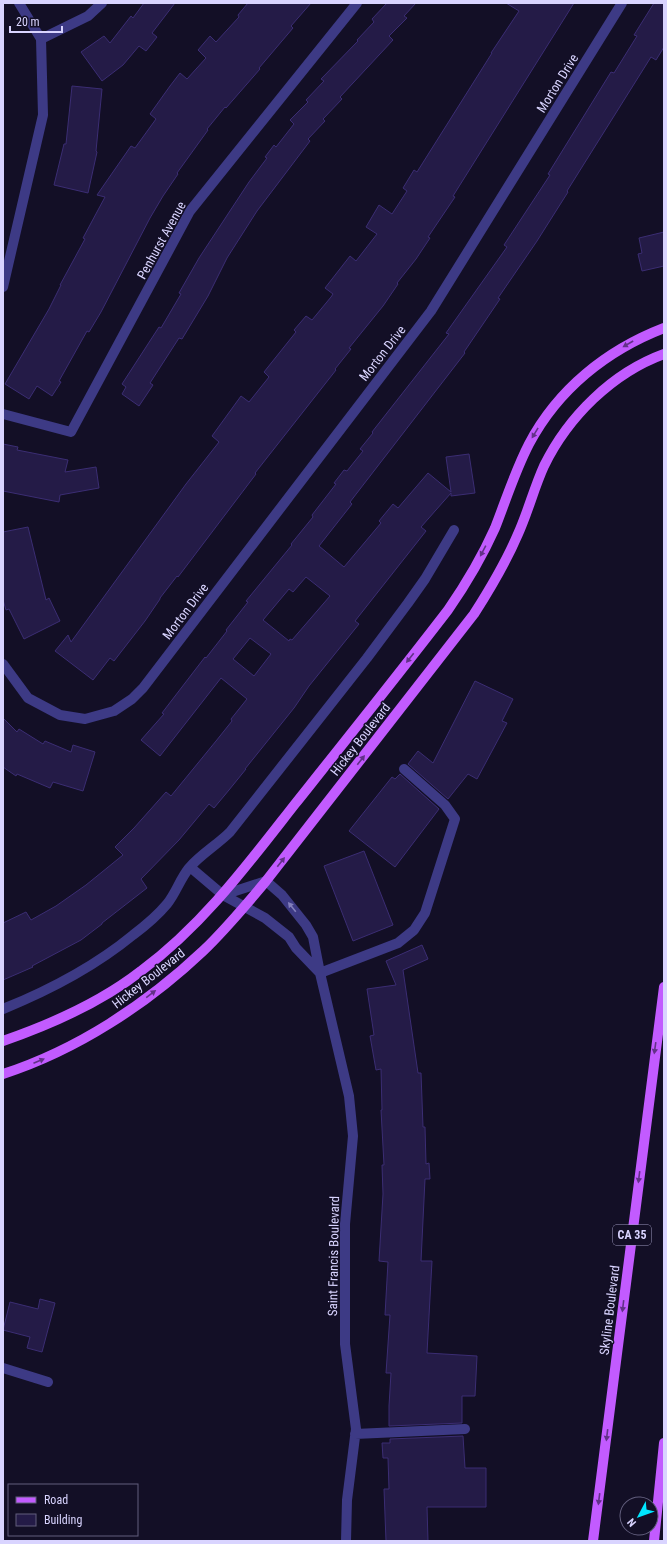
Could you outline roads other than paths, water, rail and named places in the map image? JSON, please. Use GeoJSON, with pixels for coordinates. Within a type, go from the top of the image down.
{"type":"FeatureCollection","features":[{"type":"Feature","properties":{"kind":"main road","name":"Hickey Boulevard"},"geometry":{"type":"LineString","coordinates":[[3,1041],[77,1011],[126,983],[174,944],[223,895],[397,675],[455,599],[486,547],[529,444],[549,412],[573,385],[602,360],[633,341],[664,328]]}},
{"type":"Feature","properties":{"kind":"main road","name":"Hickey Boulevard"},"geometry":{"type":"LineString","coordinates":[[3,1074],[57,1053],[120,1016],[146,998],[189,964],[216,938],[266,881],[481,604],[510,551],[544,467],[552,451],[570,425],[586,406],[614,382],[635,368],[664,354]]}},
{"type":"Feature","properties":{"kind":"main road","name":"Skyline Boulevard"},"geometry":{"type":"LineString","coordinates":[[593,1541],[664,987]]}},
{"type":"Feature","properties":{"kind":"main road"},"geometry":{"type":"LineString","coordinates":[[654,1541],[664,1442]]}},
{"type":"Feature","properties":{"kind":"street"},"geometry":{"type":"LineString","coordinates":[[3,287],[43,114],[41,40],[19,3]]}},
{"type":"Feature","properties":{"kind":"street"},"geometry":{"type":"LineString","coordinates":[[41,40],[88,16],[102,3]]}},
{"type":"Feature","properties":{"kind":"street","name":"Penhurst Avenue"},"geometry":{"type":"LineString","coordinates":[[3,414],[71,432],[190,211],[357,3]]}},
{"type":"Feature","properties":{"kind":"street","name":"Morton Drive"},"geometry":{"type":"LineString","coordinates":[[3,664],[28,698],[60,715],[84,719],[114,711],[132,699],[143,688],[431,311],[622,3]]}},
{"type":"Feature","properties":{"kind":"street"},"geometry":{"type":"LineString","coordinates":[[3,1009],[34,996],[90,967],[120,946],[167,905],[190,867],[230,832],[366,658],[425,579],[454,530]]}},
{"type":"Feature","properties":{"kind":"street"},"geometry":{"type":"LineString","coordinates":[[190,867],[223,895],[265,918],[289,937],[296,948],[320,973],[398,943],[414,930],[425,913],[455,819],[445,805],[404,769]]}},
{"type":"Feature","properties":{"kind":"street"},"geometry":{"type":"LineString","coordinates":[[223,895],[266,881]]}},
{"type":"Feature","properties":{"kind":"street","name":"Saint Francis Boulevard"},"geometry":{"type":"LineString","coordinates":[[266,881],[282,895],[306,925],[313,937],[349,1096],[352,1136],[345,1224],[345,1344],[347,1372],[353,1402],[355,1434],[347,1500],[346,1541]]}},
{"type":"Feature","properties":{"kind":"street"},"geometry":{"type":"LineString","coordinates":[[3,1368],[48,1382]]}},
{"type":"Feature","properties":{"kind":"street"},"geometry":{"type":"LineString","coordinates":[[355,1434],[465,1429]]}}]}
